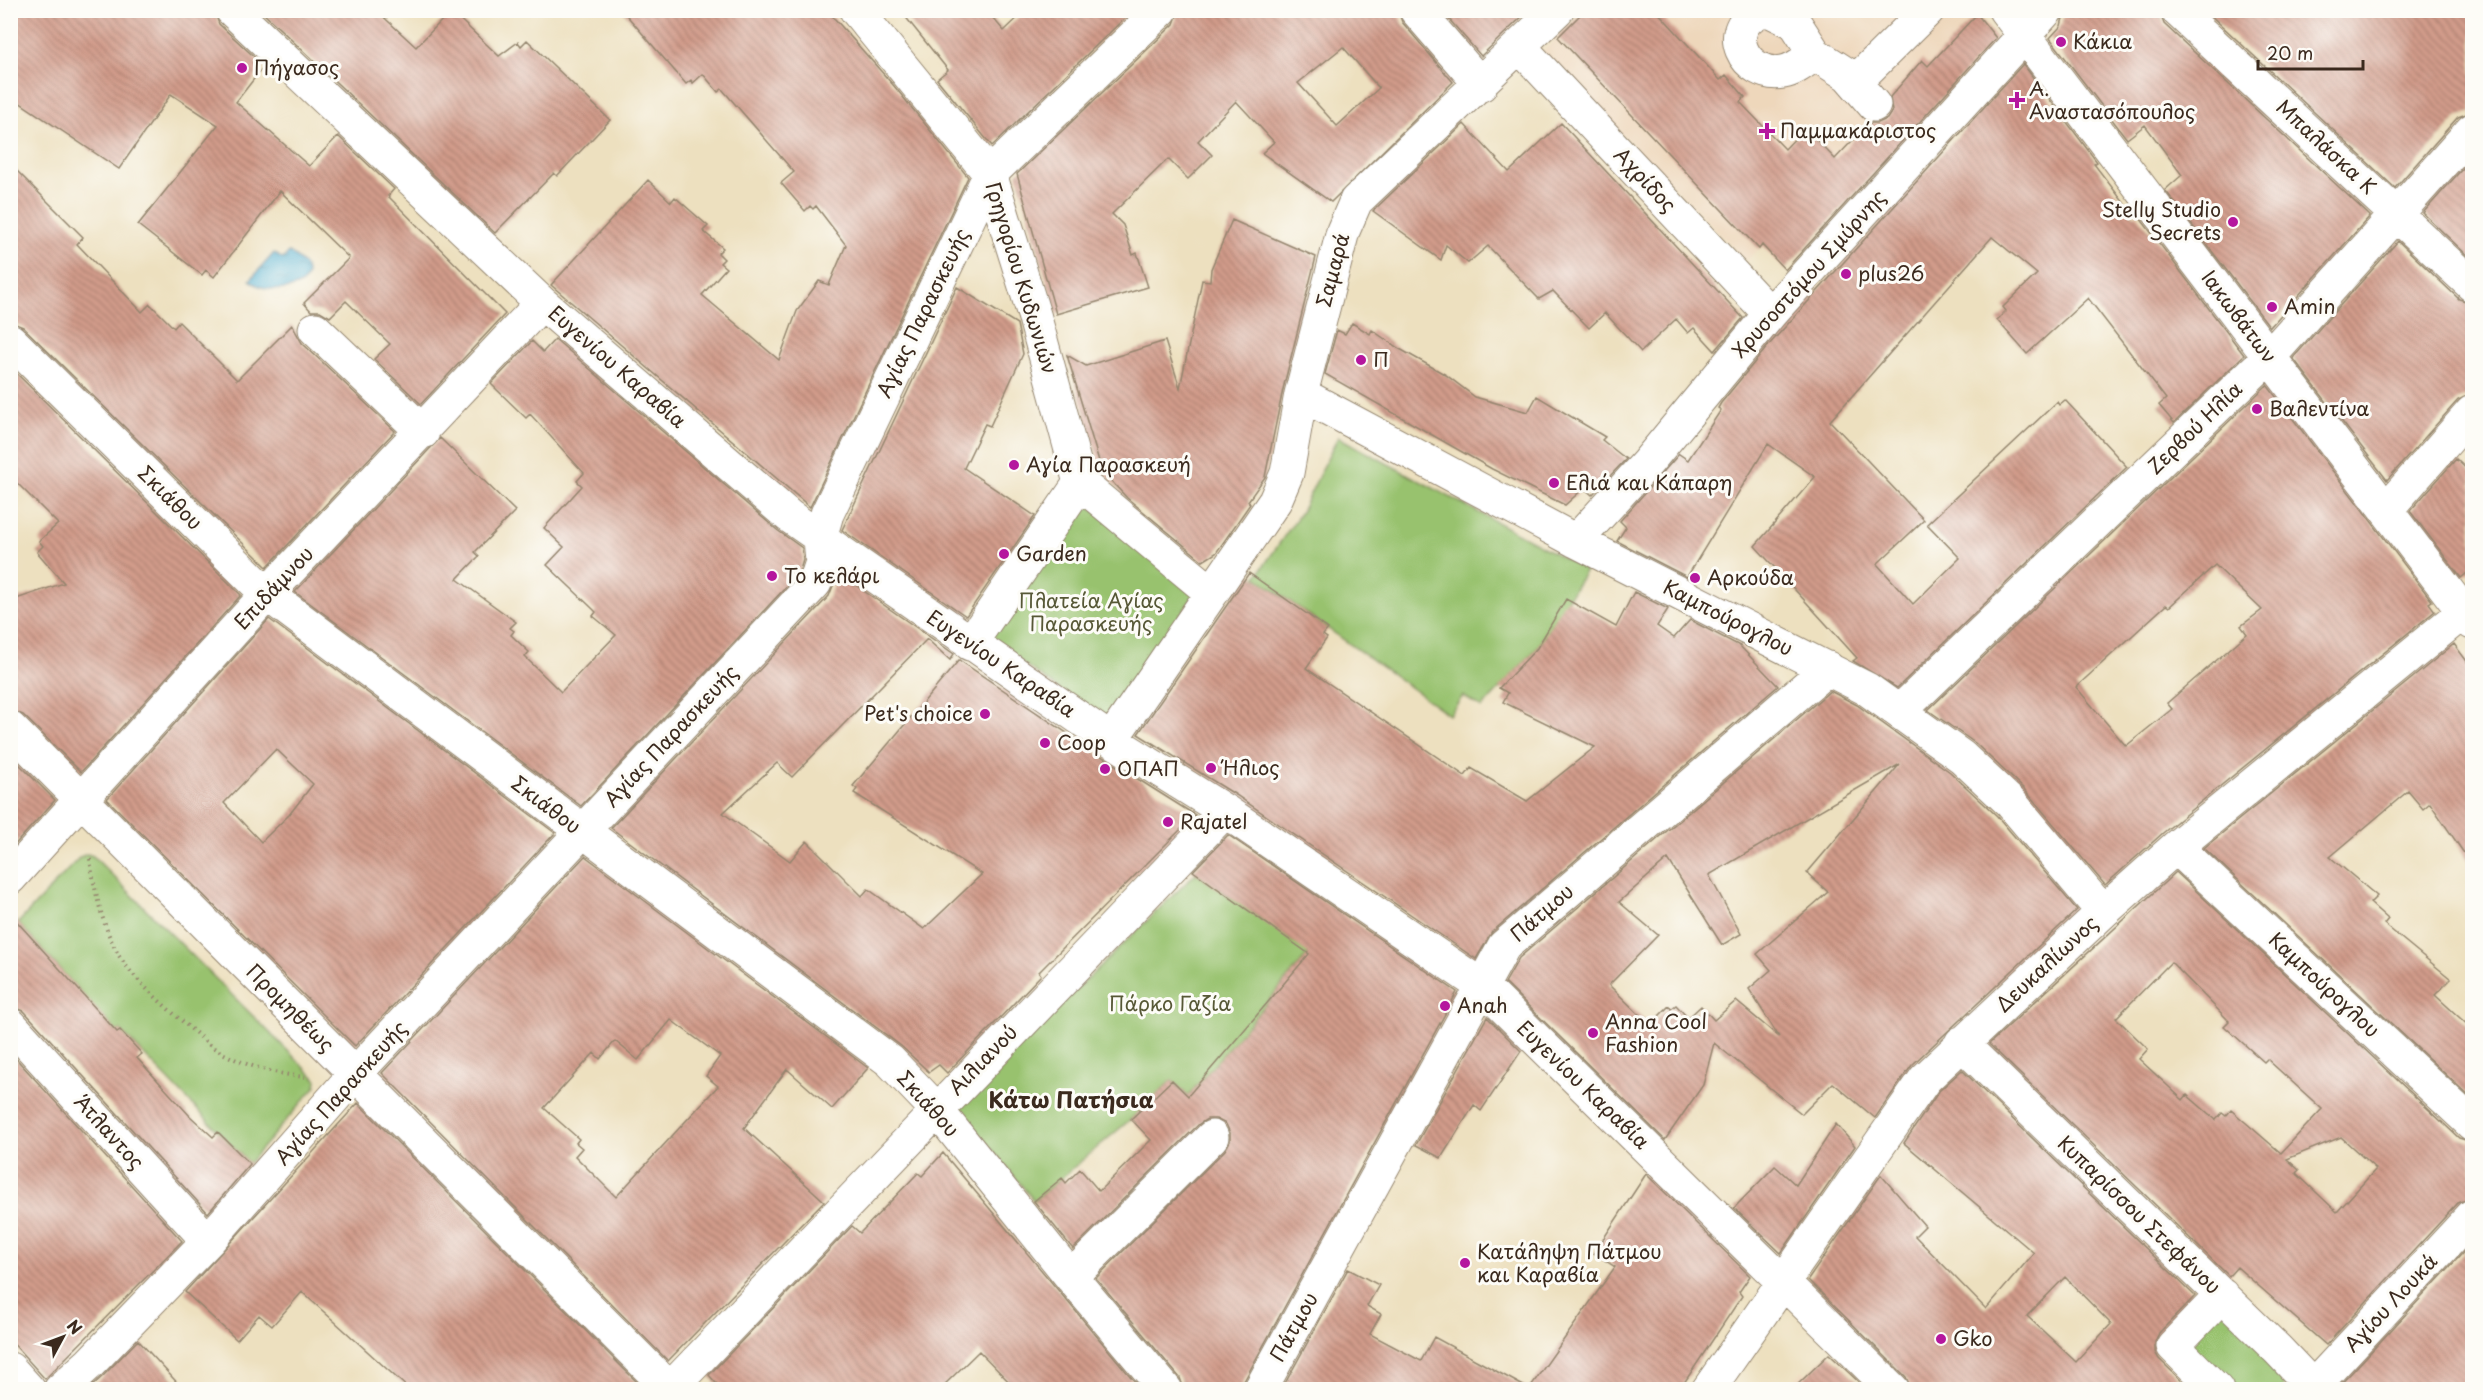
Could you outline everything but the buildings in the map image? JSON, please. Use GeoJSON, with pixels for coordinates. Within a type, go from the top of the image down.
{"type":"FeatureCollection","features":[{"type":"Feature","properties":{"kind":"street","name":"Ευγενίου Καραβία"},"geometry":{"type":"LineString","coordinates":[[232,10],[543,303],[789,516],[1111,740],[1225,811],[1482,986],[1893,1389]]}},
{"type":"Feature","properties":{"kind":"street","name":"Γρηγορίου Κυδωνιών"},"geometry":{"type":"LineString","coordinates":[[856,10],[990,174],[1035,318],[1080,483]]}},
{"type":"Feature","properties":{"kind":"street","name":"Αγίας Παρασκευής"},"geometry":{"type":"LineString","coordinates":[[60,1389],[90,1363],[208,1241],[356,1073],[815,583],[822,562],[820,538],[836,494],[990,174],[1161,10]]}},
{"type":"Feature","properties":{"kind":"street"},"geometry":{"type":"LineString","coordinates":[[1416,10],[1481,85]]}},
{"type":"Feature","properties":{"kind":"street","name":"Σαμαρά"},"geometry":{"type":"LineString","coordinates":[[1111,740],[1275,501],[1287,473],[1301,394],[1343,231],[1356,201],[1481,85],[1557,10]]}},
{"type":"Feature","properties":{"kind":"street"},"geometry":{"type":"LineString","coordinates":[[1763,10],[1752,15],[1740,27],[1739,38],[1741,49],[1759,69],[1769,73],[1783,72],[1815,54]]}},
{"type":"Feature","properties":{"kind":"street"},"geometry":{"type":"LineString","coordinates":[[1768,10],[1795,23],[1815,54],[1829,61],[1865,93],[1928,10]]}},
{"type":"Feature","properties":{"kind":"street","name":"Χρυσοστόμου Σμύρνης"},"geometry":{"type":"LineString","coordinates":[[1576,541],[1647,463],[2015,23],[2047,10]]}},
{"type":"Feature","properties":{"kind":"street","name":"Μπαλάσκα Κ"},"geometry":{"type":"LineString","coordinates":[[2177,10],[2397,212],[2472,285]]}},
{"type":"Feature","properties":{"kind":"street","name":"Ιακωβάτων"},"geometry":{"type":"LineString","coordinates":[[2015,23],[2386,510],[2470,613]]}},
{"type":"Feature","properties":{"kind":"street","name":"Αχρίδος"},"geometry":{"type":"LineString","coordinates":[[1520,47],[1770,314]]}},
{"type":"Feature","properties":{"kind":"street","name":"Ζερβού Ηλία"},"geometry":{"type":"LineString","coordinates":[[1900,711],[2269,357],[2472,130]]}},
{"type":"Feature","properties":{"kind":"street","name":"Επιδάμνου"},"geometry":{"type":"LineString","coordinates":[[10,878],[267,594],[543,303]]}},
{"type":"Feature","properties":{"kind":"street"},"geometry":{"type":"LineString","coordinates":[[315,329],[423,432]]}},
{"type":"Feature","properties":{"kind":"street","name":"Σκιάθου"},"geometry":{"type":"LineString","coordinates":[[10,340],[267,594],[581,832],[890,1061],[936,1109],[1071,1277],[1166,1389]]}},
{"type":"Feature","properties":{"kind":"street","name":"Καμπούρογλου"},"geometry":{"type":"LineString","coordinates":[[1301,394],[1576,541],[1828,668],[1900,711],[1962,757],[2011,803],[2103,912]]}},
{"type":"Feature","properties":{"kind":"street"},"geometry":{"type":"LineString","coordinates":[[2386,510],[2472,412]]}},
{"type":"Feature","properties":{"kind":"street"},"geometry":{"type":"LineString","coordinates":[[970,644],[1080,483],[1212,593]]}},
{"type":"Feature","properties":{"kind":"street","name":"Δευκαλίωνος"},"geometry":{"type":"LineString","coordinates":[[1708,1389],[1925,1078],[2176,847],[2470,613]]}},
{"type":"Feature","properties":{"kind":"street","name":"Πάτμου"},"geometry":{"type":"LineString","coordinates":[[1260,1389],[1504,946],[1828,668]]}},
{"type":"Feature","properties":{"kind":"street","name":"Προμηθέως"},"geometry":{"type":"LineString","coordinates":[[10,728],[670,1389]]}},
{"type":"Feature","properties":{"kind":"street","name":"Αιλιανού"},"geometry":{"type":"LineString","coordinates":[[670,1389],[936,1109],[1225,811]]}},
{"type":"Feature","properties":{"kind":"street","name":"Καμπούρογλου"},"geometry":{"type":"LineString","coordinates":[[2176,847],[2472,1124]]}},
{"type":"Feature","properties":{"kind":"street","name":"Άτλαντος"},"geometry":{"type":"LineString","coordinates":[[10,1024],[208,1241]]}},
{"type":"Feature","properties":{"kind":"street","name":"Κυπαρίσσου Στεφάνου"},"geometry":{"type":"LineString","coordinates":[[1961,1043],[2222,1295],[2313,1388]]}},
{"type":"Feature","properties":{"kind":"street"},"geometry":{"type":"LineString","coordinates":[[1071,1277],[1212,1137]]}},
{"type":"Feature","properties":{"kind":"street","name":"Αγίου Λουκά"},"geometry":{"type":"LineString","coordinates":[[2313,1388],[2472,1217]]}},
{"type":"Feature","properties":{"kind":"street"},"geometry":{"type":"LineString","coordinates":[[2217,1389],[2173,1346],[2222,1295]]}},
{"type":"Feature","properties":{"kind":"street"},"geometry":{"type":"LineString","coordinates":[[10,1369],[29,1389]]}},
{"type":"Feature","properties":{"kind":"path"},"geometry":{"type":"LineString","coordinates":[[89,853],[95,885],[117,953],[134,974],[208,1044],[236,1062],[303,1077],[356,1073]]}},
{"type":"Feature","properties":{"kind":"shaded area","name":"Παμμακάριστος"},"geometry":{"type":"Polygon","coordinates":[[[1585,10],[1974,11],[1997,40],[1858,192],[1855,188],[1782,267],[1762,246],[1746,261],[1542,52],[1585,10]]]}},
{"type":"Feature","properties":{"kind":"shaded area"},"geometry":{"type":"Polygon","coordinates":[[[1825,1358],[1856,1389],[1783,1390],[1803,1370],[1808,1375],[1825,1358]]]}},
{"type":"Feature","properties":{"kind":"green space"},"geometry":{"type":"Polygon","coordinates":[[[1338,437],[1586,570],[1537,648],[1482,708],[1463,696],[1449,715],[1256,577],[1301,512],[1338,437]]]}},
{"type":"Feature","properties":{"kind":"green space","name":"Πλατεία Αγίας Παρασκευής"},"geometry":{"type":"Polygon","coordinates":[[[1079,497],[1196,593],[1105,723],[984,635],[1079,497]]]}},
{"type":"Feature","properties":{"kind":"green space"},"geometry":{"type":"Polygon","coordinates":[[[87,854],[93,856],[317,1080],[316,1086],[249,1163],[120,1030],[117,1032],[18,923],[80,857],[87,854]]]}},
{"type":"Feature","properties":{"kind":"green space","name":"Πάρκο Γαζία"},"geometry":{"type":"Polygon","coordinates":[[[1196,873],[1309,953],[1188,1096],[1172,1080],[1131,1119],[1034,1201],[957,1106],[1196,873]]]}},
{"type":"Feature","properties":{"kind":"green space"},"geometry":{"type":"Polygon","coordinates":[[[2224,1304],[2296,1374],[2281,1389],[2221,1389],[2180,1350],[2224,1304]]]}},
{"type":"Feature","properties":{"kind":"water"},"geometry":{"type":"Polygon","coordinates":[[[289,252],[304,265],[307,273],[305,280],[299,285],[290,288],[268,289],[250,280],[274,253],[283,259],[289,252]]]}},
{"type":"Feature","properties":{"kind":"place","name":"Κάκια"},"geometry":{"type":"Point","coordinates":[2061,42]}},
{"type":"Feature","properties":{"kind":"place","name":"Πήγασος"},"geometry":{"type":"Point","coordinates":[242,68]}},
{"type":"Feature","properties":{"kind":"place","name":"Α. Αναστασόπουλος"},"geometry":{"type":"Point","coordinates":[2017,100]}},
{"type":"Feature","properties":{"kind":"place","name":"Παμμακάριστος"},"geometry":{"type":"Point","coordinates":[1767,131]}},
{"type":"Feature","properties":{"kind":"place","name":"Stelly Studio Secrets"},"geometry":{"type":"Point","coordinates":[2233,222]}},
{"type":"Feature","properties":{"kind":"place","name":"plus26"},"geometry":{"type":"Point","coordinates":[1846,274]}},
{"type":"Feature","properties":{"kind":"place","name":"Amin"},"geometry":{"type":"Point","coordinates":[2272,307]}},
{"type":"Feature","properties":{"kind":"place","name":"Π"},"geometry":{"type":"Point","coordinates":[1361,360]}},
{"type":"Feature","properties":{"kind":"place","name":"Βαλεντίνα"},"geometry":{"type":"Point","coordinates":[2257,409]}},
{"type":"Feature","properties":{"kind":"place","name":"Αγία Παρασκευή"},"geometry":{"type":"Point","coordinates":[1014,465]}},
{"type":"Feature","properties":{"kind":"place","name":"Ελιά και Κάπαρη"},"geometry":{"type":"Point","coordinates":[1554,483]}},
{"type":"Feature","properties":{"kind":"place","name":"Garden"},"geometry":{"type":"Point","coordinates":[1004,554]}},
{"type":"Feature","properties":{"kind":"place","name":"Το κελάρι"},"geometry":{"type":"Point","coordinates":[772,576]}},
{"type":"Feature","properties":{"kind":"place","name":"Αρκούδα"},"geometry":{"type":"Point","coordinates":[1695,578]}},
{"type":"Feature","properties":{"kind":"place","name":"Pet's choice"},"geometry":{"type":"Point","coordinates":[985,714]}},
{"type":"Feature","properties":{"kind":"place","name":"Coop"},"geometry":{"type":"Point","coordinates":[1045,743]}},
{"type":"Feature","properties":{"kind":"place","name":"Ήλιος"},"geometry":{"type":"Point","coordinates":[1211,768]}},
{"type":"Feature","properties":{"kind":"place","name":"ΟΠΑΠ"},"geometry":{"type":"Point","coordinates":[1105,769]}},
{"type":"Feature","properties":{"kind":"place","name":"Rajatel"},"geometry":{"type":"Point","coordinates":[1168,822]}},
{"type":"Feature","properties":{"kind":"place","name":"Anah"},"geometry":{"type":"Point","coordinates":[1445,1006]}},
{"type":"Feature","properties":{"kind":"place","name":"Anna Cool Fashion"},"geometry":{"type":"Point","coordinates":[1593,1033]}},
{"type":"Feature","properties":{"kind":"place","name":"Κατάληψη Πάτμου και Καραβία"},"geometry":{"type":"Point","coordinates":[1465,1263]}},
{"type":"Feature","properties":{"kind":"place","name":"Gko"},"geometry":{"type":"Point","coordinates":[1941,1339]}},
{"type":"Feature","properties":{"kind":"district","name":"Κάτω Πατήσια"},"geometry":{"type":"Point","coordinates":[1071,1100]}}]}
